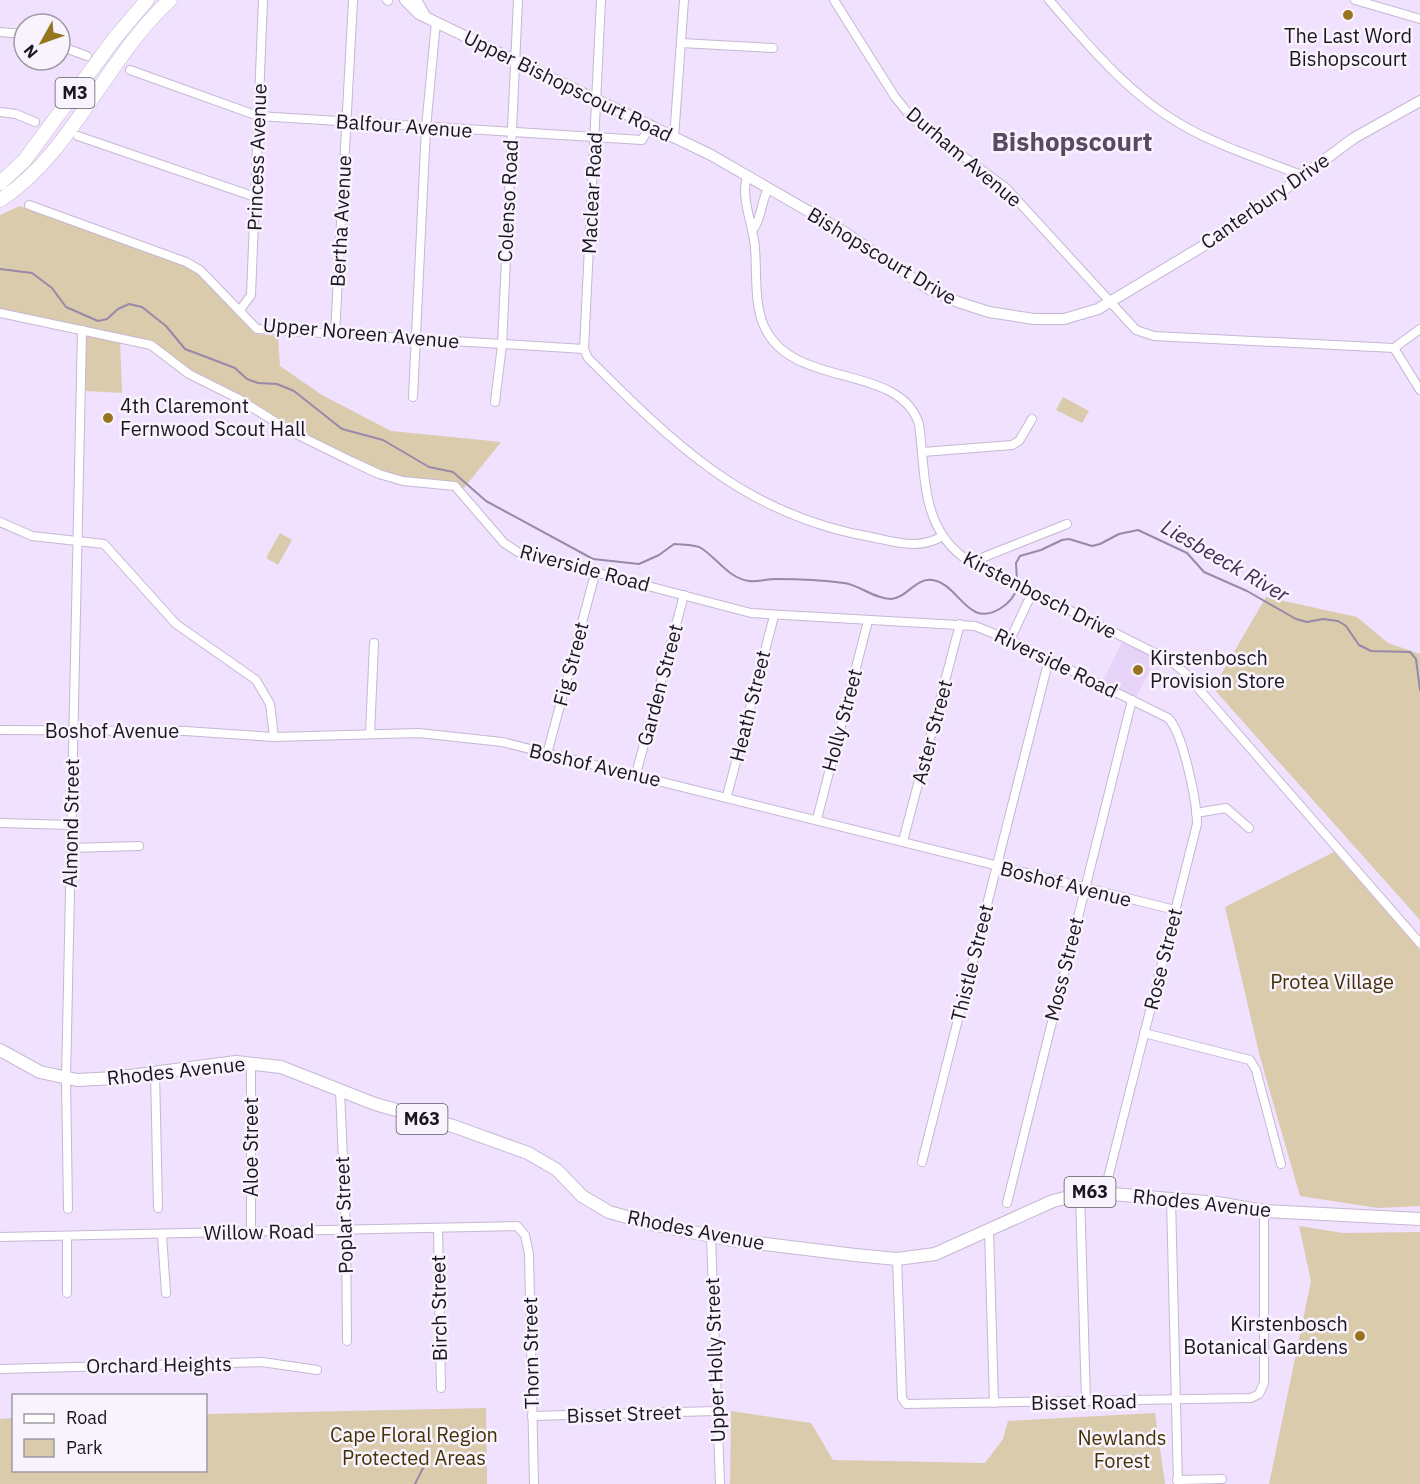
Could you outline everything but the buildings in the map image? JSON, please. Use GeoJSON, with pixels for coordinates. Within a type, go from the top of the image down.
{"type":"FeatureCollection","features":[{"type":"Feature","properties":{"kind":"highway","name":"M3"},"geometry":{"type":"LineString","coordinates":[[0,183],[24,162],[147,0]]}},
{"type":"Feature","properties":{"kind":"highway","name":"M3"},"geometry":{"type":"LineString","coordinates":[[0,200],[39,168],[131,43],[170,0]]}},
{"type":"Feature","properties":{"kind":"main road","name":"Rhodes Avenue"},"geometry":{"type":"LineString","coordinates":[[0,1050],[32,1068],[66,1079],[97,1079],[251,1062],[280,1067],[375,1104],[453,1126],[528,1153],[557,1170],[593,1204],[609,1212],[656,1226],[711,1236],[897,1259],[940,1252],[1053,1201],[1080,1193],[1171,1199],[1264,1211],[1420,1219]]}},
{"type":"Feature","properties":{"kind":"street","name":"Princess Avenue"},"geometry":{"type":"LineString","coordinates":[[240,310],[251,295],[263,0]]}},
{"type":"Feature","properties":{"kind":"street","name":"Bertha Avenue"},"geometry":{"type":"LineString","coordinates":[[335,334],[353,0]]}},
{"type":"Feature","properties":{"kind":"street","name":"Upper Bishopscourt Road"},"geometry":{"type":"LineString","coordinates":[[405,0],[419,14],[711,155]]}},
{"type":"Feature","properties":{"kind":"street"},"geometry":{"type":"LineString","coordinates":[[416,0],[425,16]]}},
{"type":"Feature","properties":{"kind":"street","name":"Colenso Road"},"geometry":{"type":"LineString","coordinates":[[495,402],[502,345],[518,0]]}},
{"type":"Feature","properties":{"kind":"street","name":"Maclear Road"},"geometry":{"type":"LineString","coordinates":[[584,349],[601,0]]}},
{"type":"Feature","properties":{"kind":"street"},"geometry":{"type":"LineString","coordinates":[[674,138],[684,0]]}},
{"type":"Feature","properties":{"kind":"street","name":"Durham Avenue"},"geometry":{"type":"LineString","coordinates":[[834,0],[895,97],[913,119],[1006,188],[1111,302]]}},
{"type":"Feature","properties":{"kind":"street"},"geometry":{"type":"LineString","coordinates":[[1049,0],[1115,73],[1161,112],[1184,126],[1304,176]]}},
{"type":"Feature","properties":{"kind":"street"},"geometry":{"type":"LineString","coordinates":[[1355,0],[1420,19]]}},
{"type":"Feature","properties":{"kind":"street"},"geometry":{"type":"LineString","coordinates":[[413,397],[426,128],[436,22]]}},
{"type":"Feature","properties":{"kind":"street"},"geometry":{"type":"LineString","coordinates":[[681,43],[773,48]]}},
{"type":"Feature","properties":{"kind":"street"},"geometry":{"type":"LineString","coordinates":[[72,50],[87,56]]}},
{"type":"Feature","properties":{"kind":"street","name":"Balfour Avenue"},"geometry":{"type":"LineString","coordinates":[[130,70],[258,116],[642,140],[650,126]]}},
{"type":"Feature","properties":{"kind":"street","name":"Canterbury Drive"},"geometry":{"type":"LineString","coordinates":[[1111,302],[1228,231],[1354,138],[1420,101]]}},
{"type":"Feature","properties":{"kind":"street"},"geometry":{"type":"LineString","coordinates":[[0,112],[16,114],[35,122]]}},
{"type":"Feature","properties":{"kind":"street"},"geometry":{"type":"LineString","coordinates":[[78,136],[255,197]]}},
{"type":"Feature","properties":{"kind":"street","name":"Bishopscourt Drive"},"geometry":{"type":"LineString","coordinates":[[711,155],[841,230],[929,289],[958,302],[1013,316],[1050,320],[1079,316],[1111,302]]}},
{"type":"Feature","properties":{"kind":"street","name":"Kirstenbosch Drive"},"geometry":{"type":"LineString","coordinates":[[747,177],[744,186],[754,228],[760,315],[769,336],[782,350],[799,362],[878,387],[906,402],[915,413],[923,452],[930,513],[941,537],[951,548],[978,565],[1170,661],[1184,672],[1420,943]]}},
{"type":"Feature","properties":{"kind":"street","name":"Kirstenbosch Drive"},"geometry":{"type":"LineString","coordinates":[[754,228],[758,222],[761,201],[768,189]]}},
{"type":"Feature","properties":{"kind":"street","name":"Upper Noreen Avenue"},"geometry":{"type":"LineString","coordinates":[[29,205],[186,262],[200,270],[258,328],[584,349]]}},
{"type":"Feature","properties":{"kind":"street"},"geometry":{"type":"LineString","coordinates":[[1111,302],[1136,330],[1145,335],[1394,348],[1420,329]]}},
{"type":"Feature","properties":{"kind":"street","name":"Riverside Road"},"geometry":{"type":"LineString","coordinates":[[0,313],[151,345],[189,374],[237,398],[290,431],[379,474],[418,484],[454,486],[509,548],[595,574],[651,585],[751,613],[868,621],[960,624],[982,628],[1164,715],[1174,725]]}},
{"type":"Feature","properties":{"kind":"street","name":"Almond Street"},"geometry":{"type":"LineString","coordinates":[[68,1209],[66,1079],[82,330]]}},
{"type":"Feature","properties":{"kind":"street"},"geometry":{"type":"LineString","coordinates":[[1394,348],[1420,390]]}},
{"type":"Feature","properties":{"kind":"street"},"geometry":{"type":"LineString","coordinates":[[584,349],[588,358],[665,434],[730,484],[773,507],[814,525],[910,545],[927,545],[941,537]]}},
{"type":"Feature","properties":{"kind":"street"},"geometry":{"type":"LineString","coordinates":[[923,452],[1012,445],[1019,441],[1032,419]]}},
{"type":"Feature","properties":{"kind":"street"},"geometry":{"type":"LineString","coordinates":[[0,522],[32,536],[104,544],[176,624],[256,680],[270,704],[274,737]]}},
{"type":"Feature","properties":{"kind":"street"},"geometry":{"type":"LineString","coordinates":[[978,565],[984,557],[1066,524]]}},
{"type":"Feature","properties":{"kind":"street","name":"Fig Street"},"geometry":{"type":"LineString","coordinates":[[547,754],[595,574]]}},
{"type":"Feature","properties":{"kind":"street"},"geometry":{"type":"LineString","coordinates":[[1010,640],[1029,591]]}},
{"type":"Feature","properties":{"kind":"street","name":"Garden Street"},"geometry":{"type":"LineString","coordinates":[[636,774],[684,595]]}},
{"type":"Feature","properties":{"kind":"street","name":"Heath Street"},"geometry":{"type":"LineString","coordinates":[[727,796],[774,616]]}},
{"type":"Feature","properties":{"kind":"street","name":"Holly Street"},"geometry":{"type":"LineString","coordinates":[[817,819],[868,621]]}},
{"type":"Feature","properties":{"kind":"street","name":"Aster Street"},"geometry":{"type":"LineString","coordinates":[[903,841],[960,624]]}},
{"type":"Feature","properties":{"kind":"street"},"geometry":{"type":"LineString","coordinates":[[370,734],[374,643]]}},
{"type":"Feature","properties":{"kind":"street","name":"Thistle Street"},"geometry":{"type":"LineString","coordinates":[[922,1162],[1049,659]]}},
{"type":"Feature","properties":{"kind":"street","name":"Moss Street"},"geometry":{"type":"LineString","coordinates":[[1006,1203],[1132,700]]}},
{"type":"Feature","properties":{"kind":"street","name":"Rose Street"},"geometry":{"type":"LineString","coordinates":[[1107,1193],[1144,1033],[1196,828],[1196,813],[1174,725]]}},
{"type":"Feature","properties":{"kind":"street","name":"Boshof Avenue"},"geometry":{"type":"LineString","coordinates":[[0,730],[185,731],[274,737],[419,733],[495,741],[727,796],[1175,910]]}},
{"type":"Feature","properties":{"kind":"street"},"geometry":{"type":"LineString","coordinates":[[1196,813],[1226,808],[1249,828]]}},
{"type":"Feature","properties":{"kind":"street"},"geometry":{"type":"LineString","coordinates":[[0,823],[71,825]]}},
{"type":"Feature","properties":{"kind":"street"},"geometry":{"type":"LineString","coordinates":[[71,848],[139,846]]}},
{"type":"Feature","properties":{"kind":"street"},"geometry":{"type":"LineString","coordinates":[[1144,1033],[1250,1060],[1256,1070],[1281,1164]]}},
{"type":"Feature","properties":{"kind":"street","name":"Aloe Street"},"geometry":{"type":"LineString","coordinates":[[251,1062],[251,1232]]}},
{"type":"Feature","properties":{"kind":"street"},"geometry":{"type":"LineString","coordinates":[[155,1072],[158,1208]]}},
{"type":"Feature","properties":{"kind":"street","name":"Poplar Street"},"geometry":{"type":"LineString","coordinates":[[340,1090],[346,1230],[346,1341]]}},
{"type":"Feature","properties":{"kind":"street"},"geometry":{"type":"LineString","coordinates":[[1080,1193],[1086,1402]]}},
{"type":"Feature","properties":{"kind":"street"},"geometry":{"type":"LineString","coordinates":[[1171,1199],[1177,1482],[1222,1479]]}},
{"type":"Feature","properties":{"kind":"street","name":"Bisset Road"},"geometry":{"type":"LineString","coordinates":[[897,1259],[902,1398],[908,1405],[1251,1398],[1259,1394],[1264,1383],[1264,1211]]}},
{"type":"Feature","properties":{"kind":"street","name":"Willow Road"},"geometry":{"type":"LineString","coordinates":[[0,1237],[517,1226]]}},
{"type":"Feature","properties":{"kind":"street","name":"Thorn Street"},"geometry":{"type":"LineString","coordinates":[[517,1226],[525,1235],[529,1254],[534,1484]]}},
{"type":"Feature","properties":{"kind":"street","name":"Birch Street"},"geometry":{"type":"LineString","coordinates":[[438,1228],[441,1388]]}},
{"type":"Feature","properties":{"kind":"street"},"geometry":{"type":"LineString","coordinates":[[989,1231],[994,1402]]}},
{"type":"Feature","properties":{"kind":"street"},"geometry":{"type":"LineString","coordinates":[[162,1235],[166,1293]]}},
{"type":"Feature","properties":{"kind":"street","name":"Upper Holly Street"},"geometry":{"type":"LineString","coordinates":[[711,1236],[720,1484]]}},
{"type":"Feature","properties":{"kind":"street"},"geometry":{"type":"LineString","coordinates":[[67,1237],[68,1293]]}},
{"type":"Feature","properties":{"kind":"street","name":"Orchard Heights"},"geometry":{"type":"LineString","coordinates":[[0,1369],[262,1362],[317,1370]]}},
{"type":"Feature","properties":{"kind":"street","name":"Bisset Street"},"geometry":{"type":"LineString","coordinates":[[532,1416],[716,1411]]}},
{"type":"Feature","properties":{"kind":"shaded area"},"geometry":{"type":"Polygon","coordinates":[[[1124,638],[1158,655],[1134,701],[1101,685],[1124,638]]]}},
{"type":"Feature","properties":{"kind":"green space"},"geometry":{"type":"Polygon","coordinates":[[[20,206],[185,264],[197,272],[255,334],[278,336],[280,366],[322,395],[391,431],[501,442],[464,488],[455,483],[416,482],[379,471],[291,429],[193,373],[158,346],[0,311],[0,215],[20,206]]]}},
{"type":"Feature","properties":{"kind":"green space"},"geometry":{"type":"Polygon","coordinates":[[[85,335],[120,340],[122,393],[86,391],[85,335]]]}},
{"type":"Feature","properties":{"kind":"green space"},"geometry":{"type":"Polygon","coordinates":[[[1063,397],[1089,411],[1082,423],[1056,410],[1063,397]]]}},
{"type":"Feature","properties":{"kind":"green space"},"geometry":{"type":"Polygon","coordinates":[[[280,533],[292,540],[278,565],[266,558],[280,533]]]}},
{"type":"Feature","properties":{"kind":"green space"},"geometry":{"type":"Polygon","coordinates":[[[1266,597],[1357,617],[1388,643],[1420,654],[1420,920],[1213,688],[1266,597]]]}},
{"type":"Feature","properties":{"kind":"green space","name":"Protea Village"},"geometry":{"type":"Polygon","coordinates":[[[1334,852],[1420,950],[1420,1206],[1378,1208],[1300,1196],[1260,1057],[1225,907],[1334,852]]]}},
{"type":"Feature","properties":{"kind":"green space","name":"Kirstenbosch Botanical Gardens"},"geometry":{"type":"Polygon","coordinates":[[[1299,1226],[1343,1233],[1420,1232],[1420,1484],[1269,1484],[1311,1281],[1299,1226]]]}},
{"type":"Feature","properties":{"kind":"green space","name":"Cape Floral Region Protected Areas"},"geometry":{"type":"Polygon","coordinates":[[[486,1408],[487,1484],[0,1484],[0,1419],[12,1418],[12,1472],[207,1472],[207,1414],[486,1408]]]}},
{"type":"Feature","properties":{"kind":"green space","name":"Newlands Forest"},"geometry":{"type":"Polygon","coordinates":[[[731,1411],[811,1423],[833,1460],[985,1463],[1003,1439],[1008,1421],[1155,1413],[1165,1484],[730,1484],[731,1411]]]}},
{"type":"Feature","properties":{"kind":"waterway","name":"Liesbeeck River"},"geometry":{"type":"LineString","coordinates":[[0,269],[32,273],[52,288],[66,307],[98,321],[107,319],[118,309],[129,304],[142,307],[166,326],[185,349],[235,368],[247,379],[258,383],[277,384],[294,391],[342,429],[383,440],[429,467],[453,472],[486,501],[593,559],[639,564],[659,555],[674,544],[691,545],[707,552],[735,576],[749,581],[793,579],[844,583],[879,597],[891,599],[897,598],[921,582],[932,580],[941,583],[971,610],[980,613],[989,613],[1004,606],[1009,602],[1017,587]]}},
{"type":"Feature","properties":{"kind":"waterway","name":"Liesbeeck River"},"geometry":{"type":"LineString","coordinates":[[1017,581],[1016,563],[1020,556],[1041,550],[1062,540],[1069,539],[1092,546],[1119,534],[1138,530],[1187,553],[1204,572],[1247,591],[1296,619],[1307,622],[1323,619],[1338,621],[1346,626],[1359,645],[1371,651],[1410,652],[1416,659],[1420,690]]}},
{"type":"Feature","properties":{"kind":"waterway"},"geometry":{"type":"LineString","coordinates":[[415,1484],[424,1466]]}},
{"type":"Feature","properties":{"kind":"place","name":"The Last Word Bishopscourt"},"geometry":{"type":"Point","coordinates":[1348,15]}},
{"type":"Feature","properties":{"kind":"place","name":"4th Claremont Fernwood Scout Hall"},"geometry":{"type":"Point","coordinates":[108,418]}},
{"type":"Feature","properties":{"kind":"place","name":"Kirstenbosch Provision Store"},"geometry":{"type":"Point","coordinates":[1138,670]}},
{"type":"Feature","properties":{"kind":"place","name":"Kirstenbosch Botanical Gardens"},"geometry":{"type":"Point","coordinates":[1360,1336]}},
{"type":"Feature","properties":{"kind":"district","name":"Bishopscourt"},"geometry":{"type":"Point","coordinates":[1072,142]}}]}
